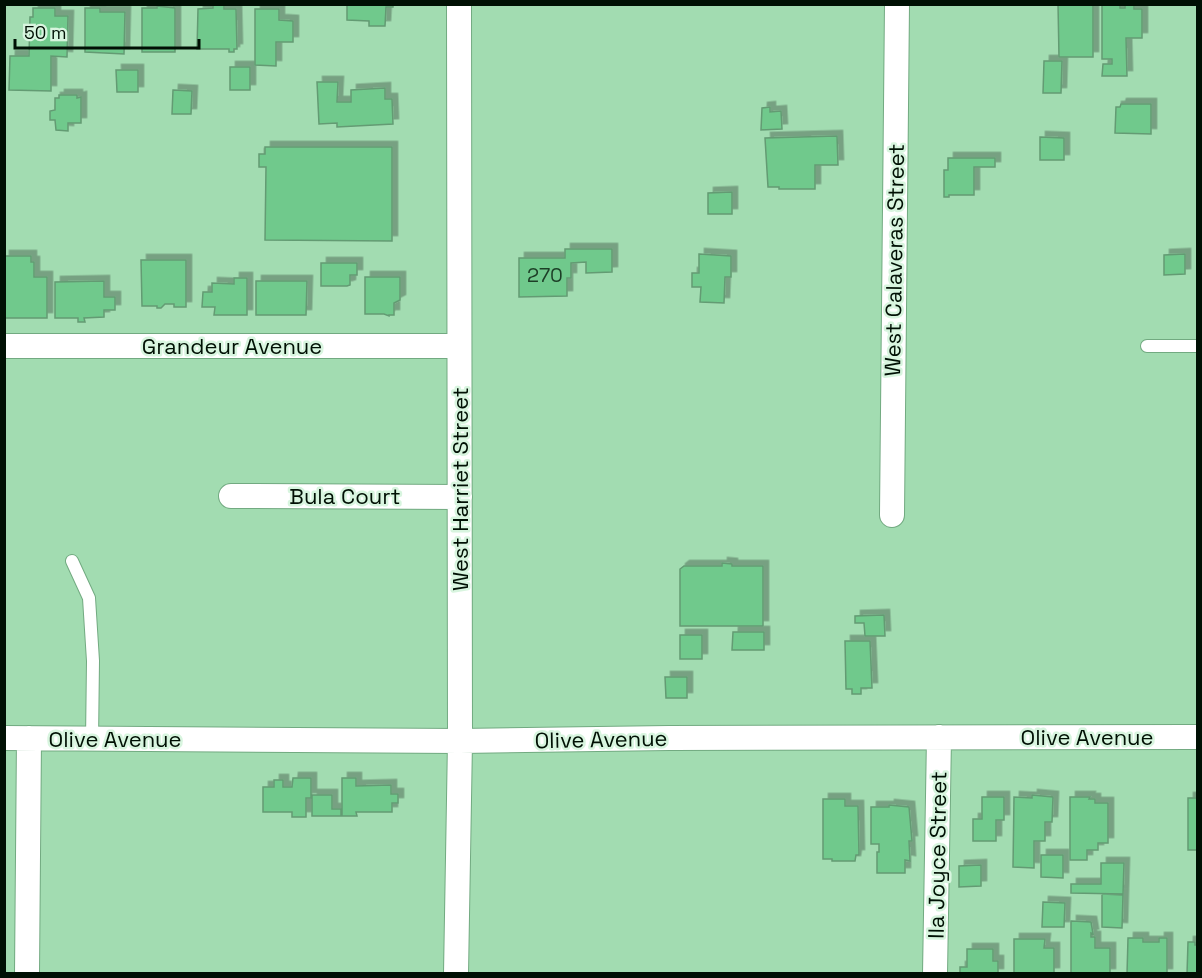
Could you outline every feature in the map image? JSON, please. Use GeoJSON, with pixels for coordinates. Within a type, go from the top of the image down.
{"type":"FeatureCollection","features":[{"type":"Feature","properties":{"kind":"street","name":"West Harriet Street"},"geometry":{"type":"LineString","coordinates":[[456,974],[460,741],[459,4]]}},
{"type":"Feature","properties":{"kind":"street","name":"West Calaveras Street"},"geometry":{"type":"LineString","coordinates":[[892,515],[897,4]]}},
{"type":"Feature","properties":{"kind":"street","name":"Grandeur Avenue"},"geometry":{"type":"LineString","coordinates":[[4,346],[459,346]]}},
{"type":"Feature","properties":{"kind":"street","name":"Bula Court"},"geometry":{"type":"LineString","coordinates":[[231,496],[460,497]]}},
{"type":"Feature","properties":{"kind":"street","name":"Ila Joyce Street"},"geometry":{"type":"LineString","coordinates":[[935,974],[939,737]]}},
{"type":"Feature","properties":{"kind":"street","name":"Olive Avenue"},"geometry":{"type":"LineString","coordinates":[[4,738],[460,741],[669,738],[1197,737]]}},
{"type":"Feature","properties":{"kind":"street"},"geometry":{"type":"LineString","coordinates":[[27,974],[28,738]]}},
{"type":"Feature","properties":{"kind":"lane"},"geometry":{"type":"LineString","coordinates":[[1147,346],[1197,346]]}},
{"type":"Feature","properties":{"kind":"lane"},"geometry":{"type":"LineString","coordinates":[[72,561],[89,598],[93,661],[92,740]]}},
{"type":"Feature","properties":{"kind":"building"},"geometry":{"type":"Polygon","coordinates":[[[213,4],[224,4],[224,9],[236,9],[237,49],[234,49],[234,52],[229,52],[229,49],[197,49],[198,9],[213,8],[213,4]]]}},
{"type":"Feature","properties":{"kind":"building"},"geometry":{"type":"Polygon","coordinates":[[[347,4],[393,4],[393,7],[386,7],[385,26],[369,26],[369,21],[347,20],[347,4]]]}},
{"type":"Feature","properties":{"kind":"building"},"geometry":{"type":"Polygon","coordinates":[[[1058,4],[1093,4],[1093,57],[1059,57],[1058,4]]]}},
{"type":"Feature","properties":{"kind":"building"},"geometry":{"type":"Polygon","coordinates":[[[1102,4],[1120,4],[1120,8],[1125,8],[1125,4],[1134,4],[1134,9],[1142,9],[1142,38],[1126,38],[1127,76],[1102,76],[1103,64],[1112,64],[1112,59],[1102,59],[1102,4]]]}},
{"type":"Feature","properties":{"kind":"building"},"geometry":{"type":"Polygon","coordinates":[[[157,6],[175,8],[175,52],[142,52],[142,8],[157,8],[157,6]]]}},
{"type":"Feature","properties":{"kind":"building"},"geometry":{"type":"Polygon","coordinates":[[[33,8],[55,8],[55,16],[68,16],[67,57],[51,56],[51,91],[9,90],[10,56],[29,56],[30,17],[33,17],[33,8]]]}},
{"type":"Feature","properties":{"kind":"building"},"geometry":{"type":"Polygon","coordinates":[[[85,8],[100,8],[100,12],[125,12],[124,54],[85,52],[85,8]]]}},
{"type":"Feature","properties":{"kind":"building"},"geometry":{"type":"Polygon","coordinates":[[[255,9],[279,9],[279,20],[293,21],[293,42],[276,42],[276,66],[255,65],[255,9]]]}},
{"type":"Feature","properties":{"kind":"building"},"geometry":{"type":"Polygon","coordinates":[[[1044,61],[1062,61],[1061,93],[1043,93],[1044,61]]]}},
{"type":"Feature","properties":{"kind":"building"},"geometry":{"type":"Polygon","coordinates":[[[230,67],[250,67],[250,90],[230,90],[230,67]]]}},
{"type":"Feature","properties":{"kind":"building"},"geometry":{"type":"Polygon","coordinates":[[[116,70],[138,70],[138,92],[117,92],[116,70]]]}},
{"type":"Feature","properties":{"kind":"building"},"geometry":{"type":"Polygon","coordinates":[[[317,82],[338,82],[337,102],[351,102],[351,90],[385,88],[385,99],[392,99],[393,124],[337,127],[337,123],[319,124],[317,82]]]}},
{"type":"Feature","properties":{"kind":"building"},"geometry":{"type":"Polygon","coordinates":[[[173,90],[192,91],[191,114],[172,114],[173,90]]]}},
{"type":"Feature","properties":{"kind":"building"},"geometry":{"type":"Polygon","coordinates":[[[59,95],[81,97],[81,123],[68,123],[68,131],[56,130],[55,120],[50,120],[50,111],[55,110],[55,98],[59,98],[59,95]]]}},
{"type":"Feature","properties":{"kind":"building"},"geometry":{"type":"Polygon","coordinates":[[[1121,104],[1151,104],[1151,134],[1115,133],[1116,107],[1120,107],[1121,104]]]}},
{"type":"Feature","properties":{"kind":"building"},"geometry":{"type":"Polygon","coordinates":[[[770,107],[770,112],[781,111],[782,129],[761,130],[762,108],[770,107]]]}},
{"type":"Feature","properties":{"kind":"building"},"geometry":{"type":"Polygon","coordinates":[[[837,136],[838,165],[815,165],[815,189],[768,187],[765,138],[837,136]]]}},
{"type":"Feature","properties":{"kind":"building"},"geometry":{"type":"Polygon","coordinates":[[[1040,137],[1064,138],[1064,160],[1040,160],[1040,137]]]}},
{"type":"Feature","properties":{"kind":"building"},"geometry":{"type":"Polygon","coordinates":[[[265,147],[392,147],[392,241],[265,240],[266,167],[259,167],[259,154],[265,154],[265,147]]]}},
{"type":"Feature","properties":{"kind":"building"},"geometry":{"type":"Polygon","coordinates":[[[948,158],[995,158],[995,167],[974,167],[974,195],[944,197],[944,170],[948,170],[948,158]]]}},
{"type":"Feature","properties":{"kind":"building"},"geometry":{"type":"Polygon","coordinates":[[[732,192],[732,214],[708,214],[708,193],[732,192]]]}},
{"type":"Feature","properties":{"kind":"building"},"geometry":{"type":"Polygon","coordinates":[[[565,249],[612,249],[612,272],[586,273],[586,262],[571,263],[571,278],[567,278],[567,296],[519,297],[519,258],[565,258],[565,249]]]}},
{"type":"Feature","properties":{"kind":"building"},"geometry":{"type":"Polygon","coordinates":[[[699,254],[731,256],[731,277],[725,277],[724,303],[700,302],[701,287],[692,287],[692,273],[699,273],[699,254]]]}},
{"type":"Feature","properties":{"kind":"building"},"geometry":{"type":"Polygon","coordinates":[[[1185,254],[1185,274],[1164,275],[1164,255],[1185,254]]]}},
{"type":"Feature","properties":{"kind":"building"},"geometry":{"type":"Polygon","coordinates":[[[4,256],[31,256],[31,262],[34,262],[34,277],[47,277],[47,318],[4,318],[4,256]]]}},
{"type":"Feature","properties":{"kind":"building"},"geometry":{"type":"Polygon","coordinates":[[[141,260],[186,260],[186,307],[174,307],[174,304],[165,304],[161,308],[142,306],[141,260]]]}},
{"type":"Feature","properties":{"kind":"building"},"geometry":{"type":"Polygon","coordinates":[[[321,263],[357,263],[357,275],[350,275],[350,285],[347,286],[321,286],[321,263]]]}},
{"type":"Feature","properties":{"kind":"building"},"geometry":{"type":"Polygon","coordinates":[[[365,277],[400,277],[400,300],[394,303],[394,315],[365,314],[365,277]]]}},
{"type":"Feature","properties":{"kind":"building"},"geometry":{"type":"Polygon","coordinates":[[[234,278],[247,278],[247,315],[214,315],[215,307],[202,307],[203,292],[212,292],[212,283],[234,284],[234,278]]]}},
{"type":"Feature","properties":{"kind":"building"},"geometry":{"type":"Polygon","coordinates":[[[104,281],[104,297],[115,297],[115,310],[104,310],[104,317],[84,318],[85,322],[78,322],[78,318],[55,318],[55,282],[104,281]]]}},
{"type":"Feature","properties":{"kind":"building"},"geometry":{"type":"Polygon","coordinates":[[[256,281],[307,281],[306,315],[256,315],[256,281]]]}},
{"type":"Feature","properties":{"kind":"building"},"geometry":{"type":"Polygon","coordinates":[[[722,563],[732,564],[732,566],[763,566],[763,626],[680,626],[680,569],[684,566],[722,566],[722,563]]]}},
{"type":"Feature","properties":{"kind":"building"},"geometry":{"type":"Polygon","coordinates":[[[884,615],[885,636],[865,636],[864,623],[855,623],[855,616],[884,615]]]}},
{"type":"Feature","properties":{"kind":"building"},"geometry":{"type":"Polygon","coordinates":[[[733,632],[764,632],[764,650],[732,650],[733,632]]]}},
{"type":"Feature","properties":{"kind":"building"},"geometry":{"type":"Polygon","coordinates":[[[680,635],[702,635],[702,659],[680,659],[680,635]]]}},
{"type":"Feature","properties":{"kind":"building"},"geometry":{"type":"Polygon","coordinates":[[[845,641],[870,641],[872,688],[861,688],[861,694],[852,694],[852,689],[846,689],[845,641]]]}},
{"type":"Feature","properties":{"kind":"building"},"geometry":{"type":"Polygon","coordinates":[[[665,677],[687,677],[687,698],[666,698],[665,677]]]}},
{"type":"Feature","properties":{"kind":"building"},"geometry":{"type":"Polygon","coordinates":[[[293,778],[311,778],[311,798],[306,798],[306,817],[292,817],[292,812],[263,812],[263,787],[274,787],[274,780],[283,780],[283,787],[292,787],[293,778]]]}},
{"type":"Feature","properties":{"kind":"building"},"geometry":{"type":"Polygon","coordinates":[[[342,778],[356,778],[356,786],[391,785],[391,794],[398,794],[398,803],[392,803],[392,812],[356,812],[357,816],[342,816],[342,778]]]}},
{"type":"Feature","properties":{"kind":"building"},"geometry":{"type":"Polygon","coordinates":[[[312,795],[332,795],[332,809],[341,809],[341,816],[312,816],[312,795]]]}},
{"type":"Feature","properties":{"kind":"building"},"geometry":{"type":"Polygon","coordinates":[[[1032,795],[1053,797],[1052,822],[1045,822],[1045,841],[1034,841],[1034,868],[1013,867],[1014,797],[1032,798],[1032,795]]]}},
{"type":"Feature","properties":{"kind":"building"},"geometry":{"type":"Polygon","coordinates":[[[982,797],[1004,797],[1004,820],[996,820],[996,841],[973,841],[973,819],[982,819],[982,797]]]}},
{"type":"Feature","properties":{"kind":"building"},"geometry":{"type":"Polygon","coordinates":[[[1070,797],[1090,797],[1089,799],[1095,799],[1095,803],[1108,803],[1108,843],[1098,843],[1098,850],[1087,850],[1087,860],[1070,860],[1070,797]]]}},
{"type":"Feature","properties":{"kind":"building"},"geometry":{"type":"Polygon","coordinates":[[[1188,798],[1198,798],[1198,850],[1188,850],[1188,798]]]}},
{"type":"Feature","properties":{"kind":"building"},"geometry":{"type":"Polygon","coordinates":[[[823,799],[845,799],[845,806],[858,806],[859,855],[856,855],[855,861],[823,859],[823,799]]]}},
{"type":"Feature","properties":{"kind":"building"},"geometry":{"type":"Polygon","coordinates":[[[889,805],[909,807],[912,841],[909,841],[910,861],[905,860],[905,873],[877,873],[879,844],[871,844],[871,807],[889,807],[889,805]]]}},
{"type":"Feature","properties":{"kind":"building"},"geometry":{"type":"Polygon","coordinates":[[[1041,855],[1063,855],[1063,878],[1041,877],[1041,855]]]}},
{"type":"Feature","properties":{"kind":"building"},"geometry":{"type":"Polygon","coordinates":[[[1101,863],[1124,863],[1123,894],[1071,893],[1071,884],[1101,884],[1101,863]]]}},
{"type":"Feature","properties":{"kind":"building"},"geometry":{"type":"Polygon","coordinates":[[[981,865],[981,886],[959,887],[959,866],[981,865]]]}},
{"type":"Feature","properties":{"kind":"building"},"geometry":{"type":"Polygon","coordinates":[[[1102,894],[1123,895],[1122,928],[1102,927],[1102,894]]]}},
{"type":"Feature","properties":{"kind":"building"},"geometry":{"type":"Polygon","coordinates":[[[1043,902],[1065,903],[1064,927],[1042,927],[1043,902]]]}},
{"type":"Feature","properties":{"kind":"building"},"geometry":{"type":"Polygon","coordinates":[[[1071,921],[1091,922],[1093,934],[1091,933],[1091,937],[1095,937],[1095,948],[1110,948],[1110,974],[1071,974],[1071,921]]]}},
{"type":"Feature","properties":{"kind":"building"},"geometry":{"type":"Polygon","coordinates":[[[1128,938],[1143,938],[1143,942],[1159,942],[1159,938],[1167,938],[1167,974],[1127,974],[1128,938]]]}},
{"type":"Feature","properties":{"kind":"building"},"geometry":{"type":"Polygon","coordinates":[[[1014,939],[1045,939],[1044,948],[1054,948],[1054,973],[1014,974],[1014,939]]]}},
{"type":"Feature","properties":{"kind":"building"},"geometry":{"type":"Polygon","coordinates":[[[1188,942],[1195,942],[1195,945],[1198,945],[1198,974],[1187,974],[1188,942]]]}},
{"type":"Feature","properties":{"kind":"building"},"geometry":{"type":"Polygon","coordinates":[[[967,949],[993,949],[993,961],[998,961],[998,974],[960,974],[960,967],[967,967],[967,949]]]}}]}
